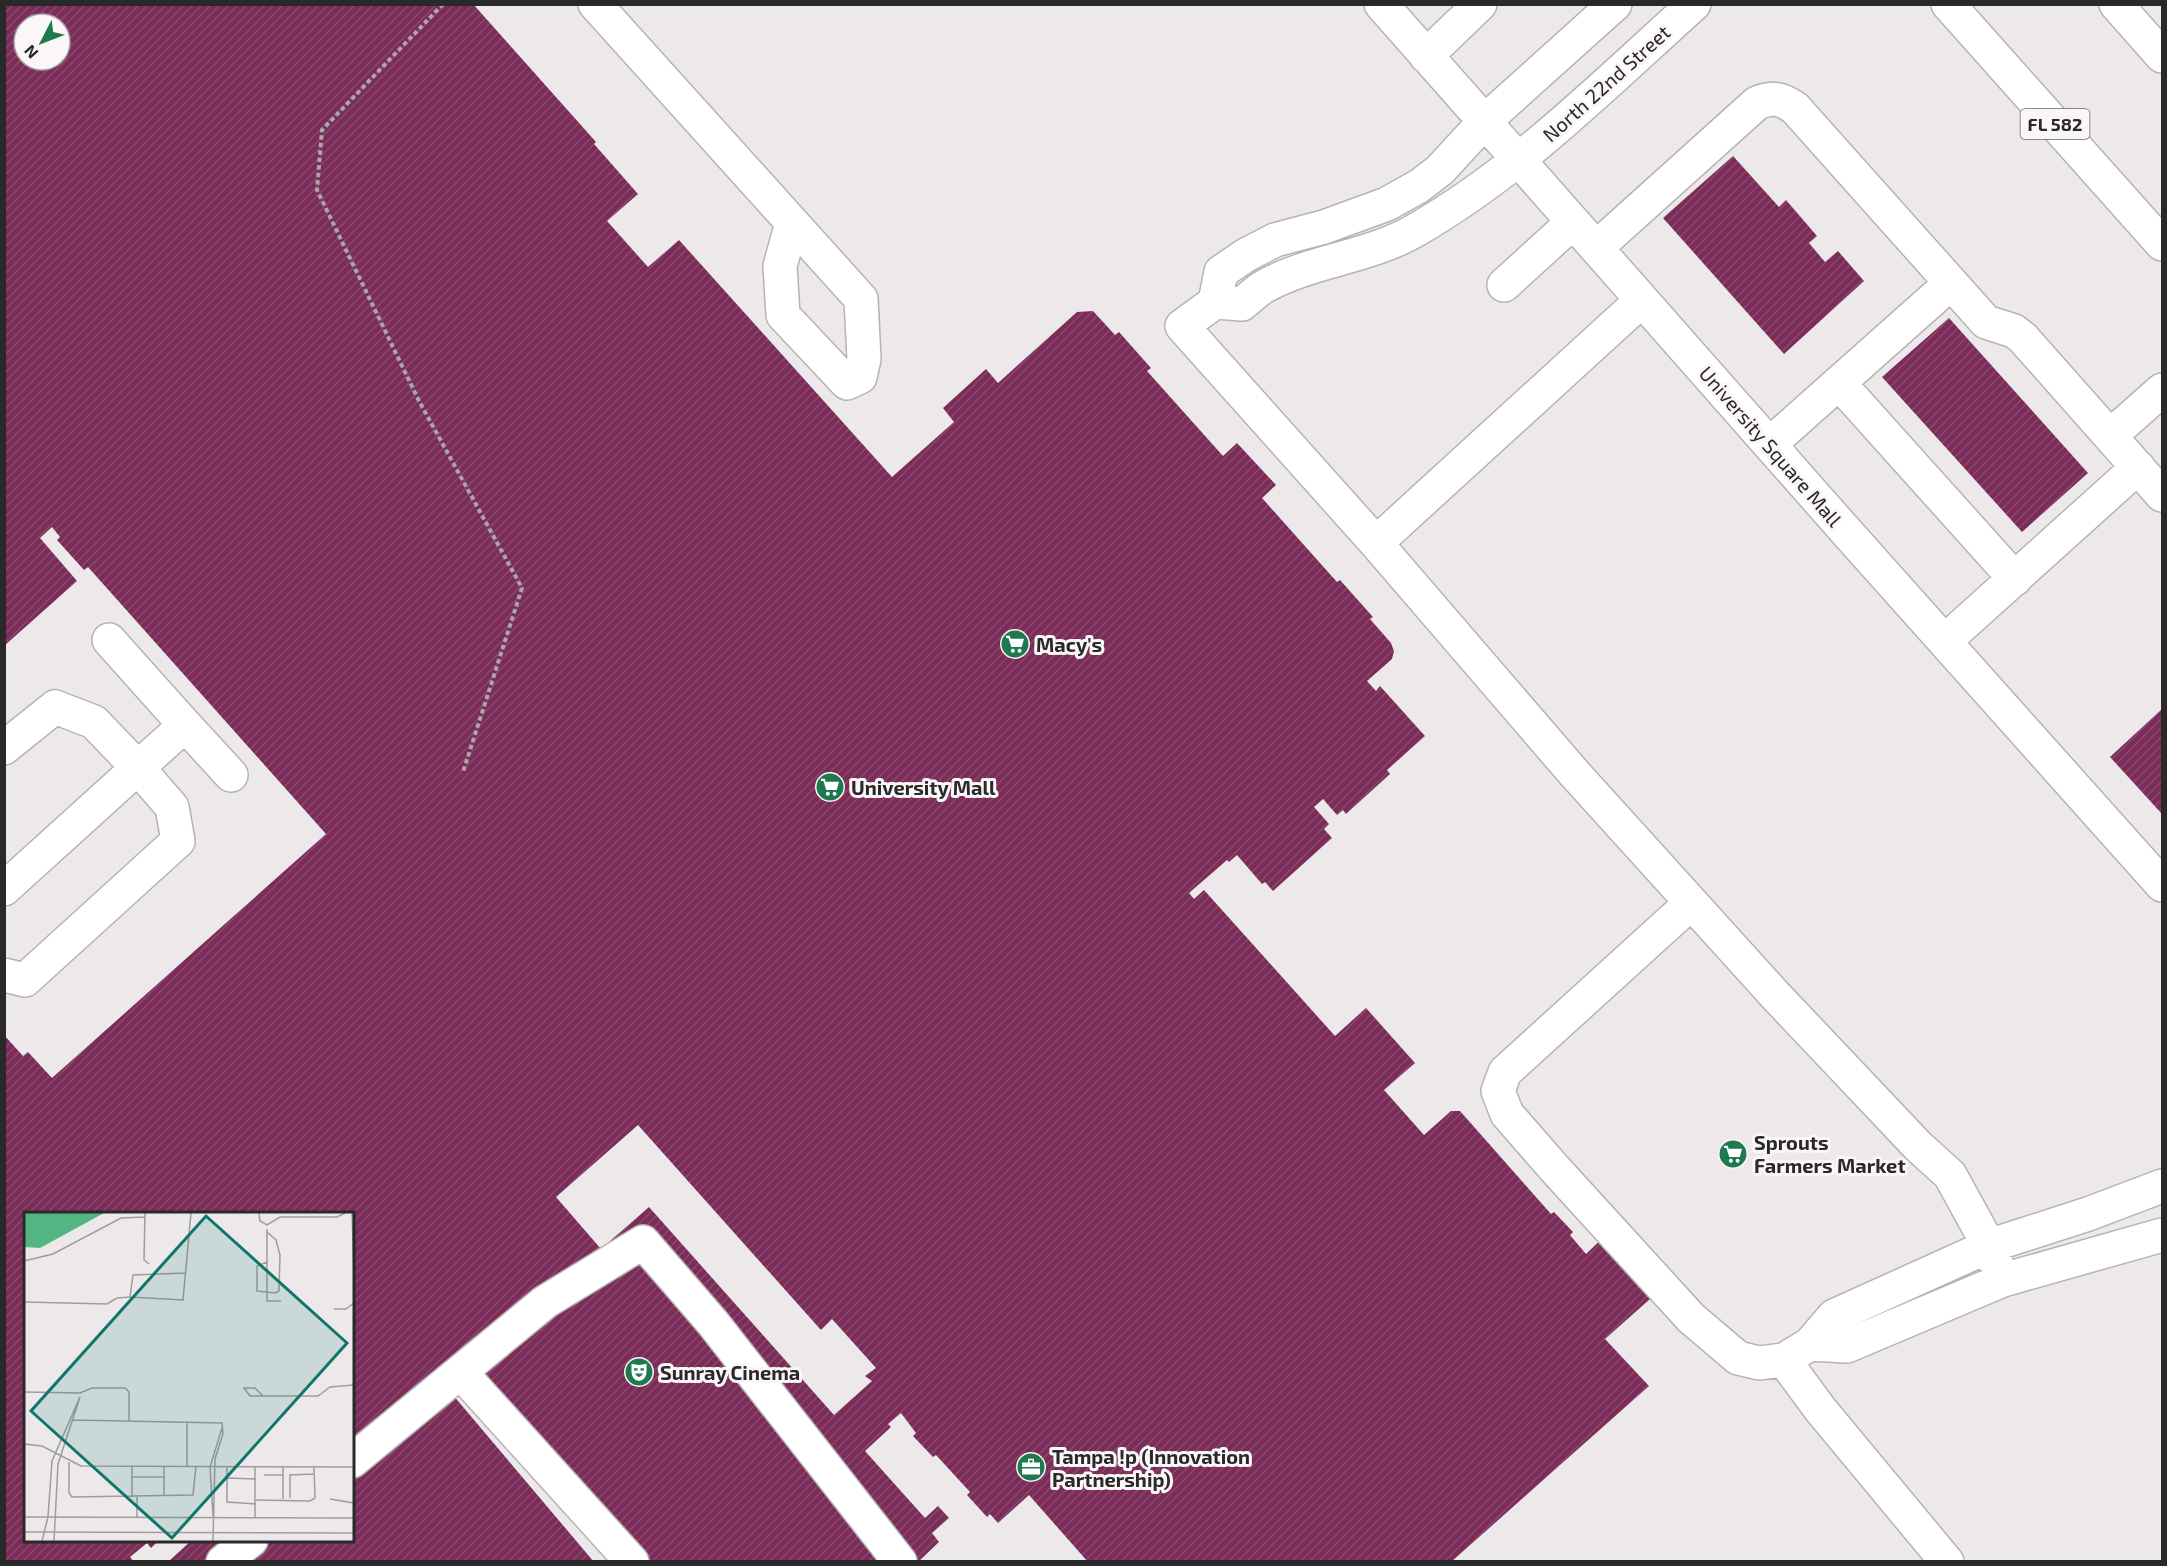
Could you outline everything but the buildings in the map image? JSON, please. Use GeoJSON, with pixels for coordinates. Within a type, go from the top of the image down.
{"type":"FeatureCollection","features":[{"type":"Feature","properties":{"kind":"main road"},"geometry":{"type":"LineString","coordinates":[[595,4],[792,222]]}},
{"type":"Feature","properties":{"kind":"main road","name":"University Square Mall"},"geometry":{"type":"LineString","coordinates":[[1380,4],[2163,885]]}},
{"type":"Feature","properties":{"kind":"main road"},"geometry":{"type":"LineString","coordinates":[[1426,56],[1480,4]]}},
{"type":"Feature","properties":{"kind":"main road"},"geometry":{"type":"LineString","coordinates":[[1615,4],[1485,122],[1440,170],[1419,186],[1388,204],[1324,227],[1275,240],[1246,255],[1221,272],[1215,302],[1182,326],[1376,543],[1519,711],[1691,903],[1918,1146],[1950,1175],[1989,1246],[2003,1280]]}},
{"type":"Feature","properties":{"kind":"main road","name":"North 22nd Street"},"geometry":{"type":"LineString","coordinates":[[1215,302],[1242,304],[1265,286],[1299,271],[1378,247],[1413,232],[1460,204],[1519,161],[1694,4]]}},
{"type":"Feature","properties":{"kind":"main road","name":"FL 582"},"geometry":{"type":"LineString","coordinates":[[1948,4],[2163,244]]}},
{"type":"Feature","properties":{"kind":"main road"},"geometry":{"type":"LineString","coordinates":[[2117,5],[2163,56]]}},
{"type":"Feature","properties":{"kind":"main road"},"geometry":{"type":"LineString","coordinates":[[1596,248],[1757,103],[1777,98],[1795,108],[1986,322],[2014,331],[2023,338],[2163,495]]}},
{"type":"Feature","properties":{"kind":"main road"},"geometry":{"type":"LineString","coordinates":[[1504,285],[1573,222]]}},
{"type":"Feature","properties":{"kind":"main road"},"geometry":{"type":"LineString","coordinates":[[1770,444],[1951,283]]}},
{"type":"Feature","properties":{"kind":"main road"},"geometry":{"type":"LineString","coordinates":[[1376,543],[1642,300]]}},
{"type":"Feature","properties":{"kind":"main road"},"geometry":{"type":"LineString","coordinates":[[1839,383],[2015,579]]}},
{"type":"Feature","properties":{"kind":"main road"},"geometry":{"type":"LineString","coordinates":[[2110,436],[2163,390]]}},
{"type":"Feature","properties":{"kind":"main road"},"geometry":{"type":"LineString","coordinates":[[1945,641],[2138,467]]}},
{"type":"Feature","properties":{"kind":"main road"},"geometry":{"type":"LineString","coordinates":[[109,640],[231,775]]}},
{"type":"Feature","properties":{"kind":"main road"},"geometry":{"type":"LineString","coordinates":[[4,747],[55,707],[94,722],[172,807],[178,841],[25,980],[4,975]]}},
{"type":"Feature","properties":{"kind":"main road"},"geometry":{"type":"LineString","coordinates":[[4,889],[185,725]]}},
{"type":"Feature","properties":{"kind":"main road"},"geometry":{"type":"LineString","coordinates":[[1691,903],[1505,1072],[1498,1091],[1507,1114],[1691,1318],[1738,1358],[1759,1363],[1797,1352],[1847,1346],[2003,1280],[2163,1234]]}},
{"type":"Feature","properties":{"kind":"main road"},"geometry":{"type":"LineString","coordinates":[[1797,1352],[1834,1316],[1989,1246],[2088,1214],[2163,1186]]}},
{"type":"Feature","properties":{"kind":"main road"},"geometry":{"type":"LineString","coordinates":[[354,1459],[545,1302],[643,1242],[713,1323],[900,1562]]}},
{"type":"Feature","properties":{"kind":"main road"},"geometry":{"type":"LineString","coordinates":[[1797,1352],[1820,1409],[1947,1562]]}},
{"type":"Feature","properties":{"kind":"main road"},"geometry":{"type":"LineString","coordinates":[[462,1374],[632,1562]]}},
{"type":"Feature","properties":{"kind":"main road"},"geometry":{"type":"LineString","coordinates":[[223,1562],[248,1542]]}},
{"type":"Feature","properties":{"kind":"path"},"geometry":{"type":"LineString","coordinates":[[443,4],[322,130],[317,190],[419,401],[522,588],[463,772]]}},
{"type":"Feature","properties":{"kind":"place","name":"Macy's"},"geometry":{"type":"Point","coordinates":[1015,644]}},
{"type":"Feature","properties":{"kind":"place","name":"University Mall"},"geometry":{"type":"Point","coordinates":[830,787]}},
{"type":"Feature","properties":{"kind":"place","name":"Sprouts Farmers Market"},"geometry":{"type":"Point","coordinates":[1733,1154]}},
{"type":"Feature","properties":{"kind":"place","name":"Sunray Cinema"},"geometry":{"type":"Point","coordinates":[639,1372]}},
{"type":"Feature","properties":{"kind":"place","name":"Tampa !p (Innovation Partnership)"},"geometry":{"type":"Point","coordinates":[1031,1467]}}]}
